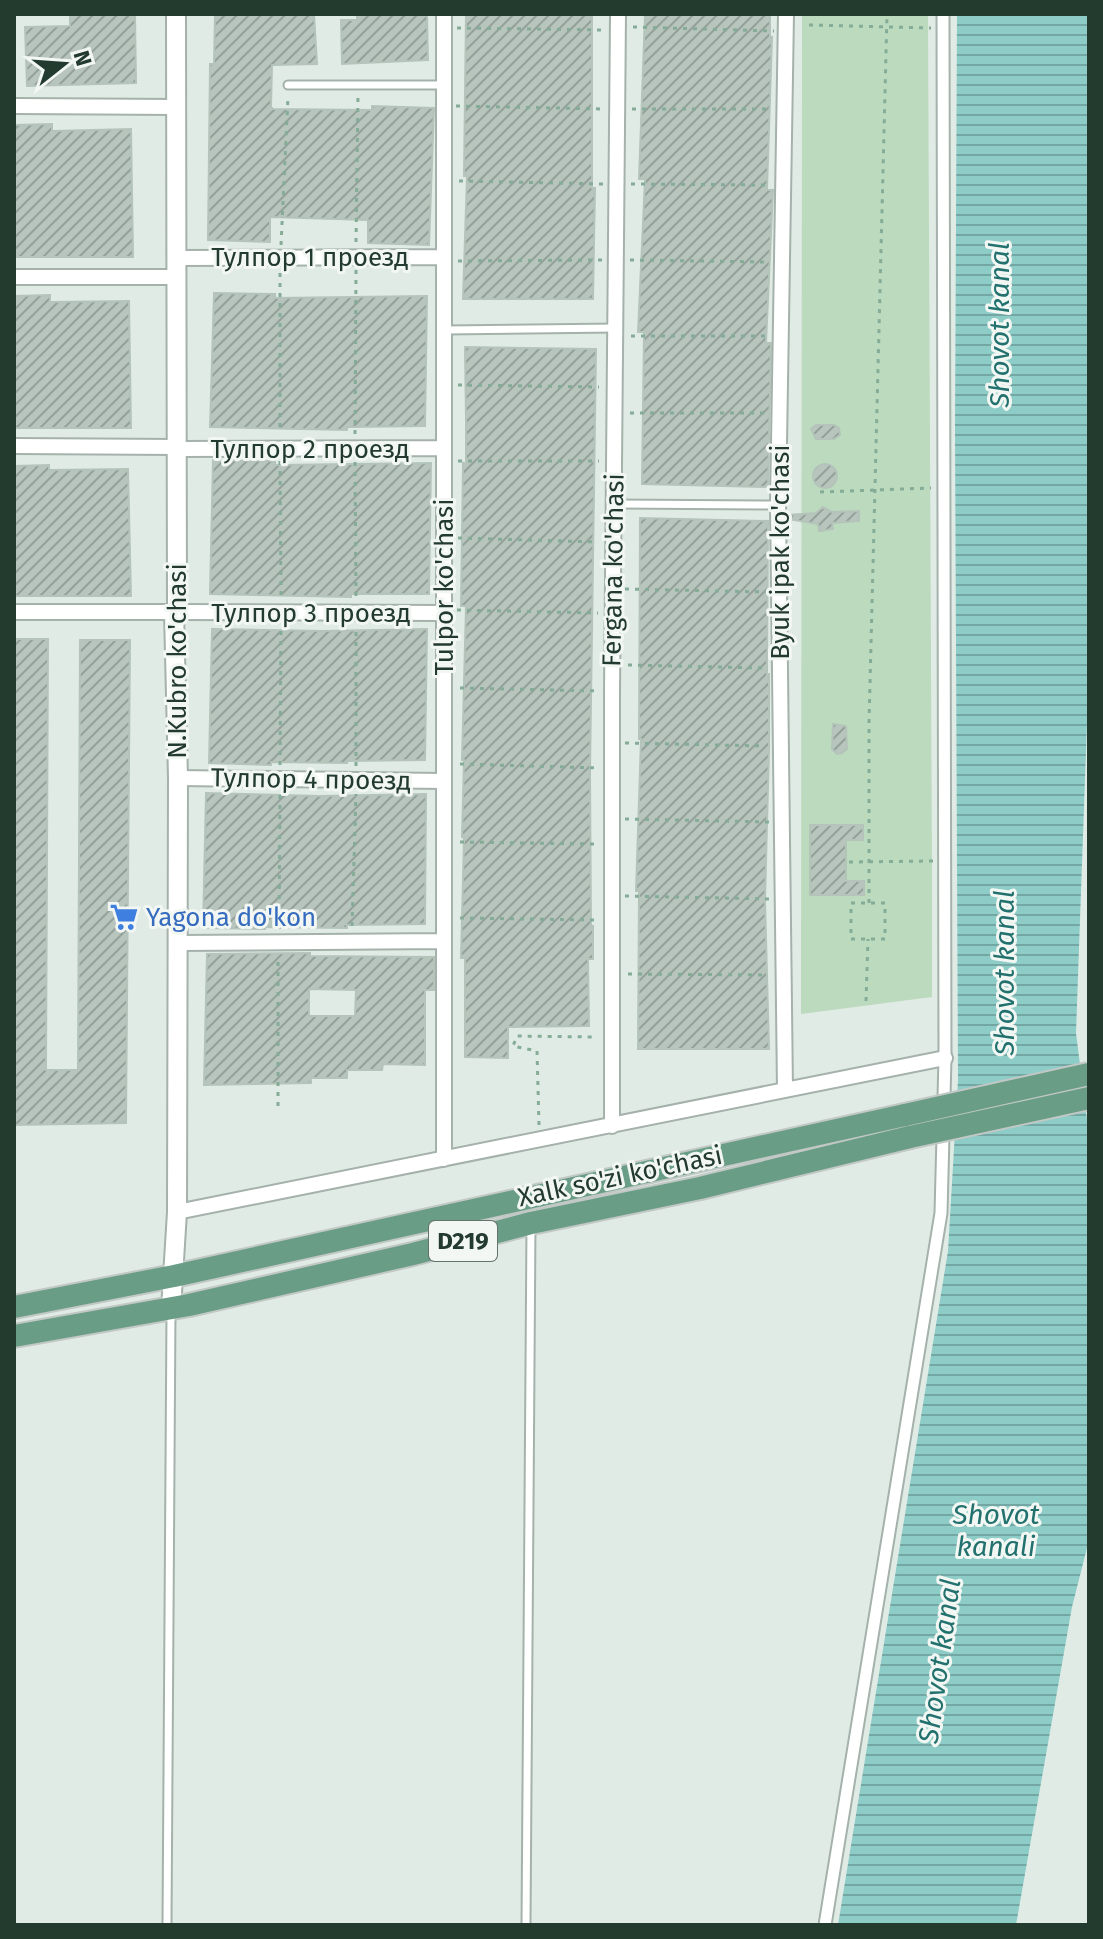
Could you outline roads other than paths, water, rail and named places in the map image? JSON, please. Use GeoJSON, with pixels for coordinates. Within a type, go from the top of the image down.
{"type":"FeatureCollection","features":[{"type":"Feature","properties":{"kind":"main road","name":"Xalk so'zi ko'chasi"},"geometry":{"type":"LineString","coordinates":[[14,1307],[174,1276],[1089,1074]]}},
{"type":"Feature","properties":{"kind":"main road","name":"Xalk so'zi ko'chasi"},"geometry":{"type":"LineString","coordinates":[[14,1336],[171,1309],[531,1223],[700,1188],[1089,1098]]}},
{"type":"Feature","properties":{"kind":"street","name":"N.Kubro ko'chasi"},"geometry":{"type":"LineString","coordinates":[[171,1309],[177,1212],[176,14]]}},
{"type":"Feature","properties":{"kind":"street","name":"Byuk ipak ko'chasi"},"geometry":{"type":"LineString","coordinates":[[785,1090],[778,505],[786,14]]}},
{"type":"Feature","properties":{"kind":"street"},"geometry":{"type":"LineString","coordinates":[[825,1925],[941,1213],[945,1058],[943,14]]}},
{"type":"Feature","properties":{"kind":"street","name":"Tulpor ko'chasi"},"geometry":{"type":"LineString","coordinates":[[444,21],[444,1159]]}},
{"type":"Feature","properties":{"kind":"street","name":"Fergana ko'chasi"},"geometry":{"type":"LineString","coordinates":[[612,1126],[612,665],[618,24]]}},
{"type":"Feature","properties":{"kind":"street"},"geometry":{"type":"LineString","coordinates":[[14,106],[177,107]]}},
{"type":"Feature","properties":{"kind":"street","name":"Тулпор 1 проезд"},"geometry":{"type":"LineString","coordinates":[[177,258],[444,257]]}},
{"type":"Feature","properties":{"kind":"street"},"geometry":{"type":"LineString","coordinates":[[14,277],[177,277]]}},
{"type":"Feature","properties":{"kind":"street","name":"Тулпор 2 проезд"},"geometry":{"type":"LineString","coordinates":[[14,446],[355,448],[444,454]]}},
{"type":"Feature","properties":{"kind":"street","name":"Тулпор 3 проезд"},"geometry":{"type":"LineString","coordinates":[[14,612],[446,612]]}},
{"type":"Feature","properties":{"kind":"street","name":"Тулпор 4 проезд"},"geometry":{"type":"LineString","coordinates":[[178,778],[444,781]]}},
{"type":"Feature","properties":{"kind":"street"},"geometry":{"type":"LineString","coordinates":[[177,943],[444,941]]}},
{"type":"Feature","properties":{"kind":"street"},"geometry":{"type":"LineString","coordinates":[[177,1212],[945,1058]]}},
{"type":"Feature","properties":{"kind":"lane"},"geometry":{"type":"LineString","coordinates":[[288,85],[444,85]]}},
{"type":"Feature","properties":{"kind":"lane"},"geometry":{"type":"LineString","coordinates":[[445,330],[615,332]]}},
{"type":"Feature","properties":{"kind":"lane"},"geometry":{"type":"LineString","coordinates":[[615,504],[778,505]]}},
{"type":"Feature","properties":{"kind":"lane"},"geometry":{"type":"LineString","coordinates":[[526,1925],[531,1223]]}},
{"type":"Feature","properties":{"kind":"lane"},"geometry":{"type":"LineString","coordinates":[[167,1925],[171,1309]]}},
{"type":"Feature","properties":{"kind":"water","name":"Shovot kanali"},"geometry":{"type":"Polygon","coordinates":[[[957,14],[1089,14],[1089,667],[1076,1033],[1089,1135],[1089,1540],[1072,1607],[1016,1925],[838,1925],[948,1251],[958,1080],[957,14]]]}},
{"type":"Feature","properties":{"kind":"place","name":"Yagona do'kon"},"geometry":{"type":"Point","coordinates":[124,917]}},
{"type":"Feature","properties":{"kind":"water label","name":"Shovot kanal"},"geometry":{"type":"Point","coordinates":[999,325]}},
{"type":"Feature","properties":{"kind":"water label","name":"Shovot kanal"},"geometry":{"type":"Point","coordinates":[1004,973]}},
{"type":"Feature","properties":{"kind":"water label","name":"Shovot kanal"},"geometry":{"type":"Point","coordinates":[939,1661]}}]}
